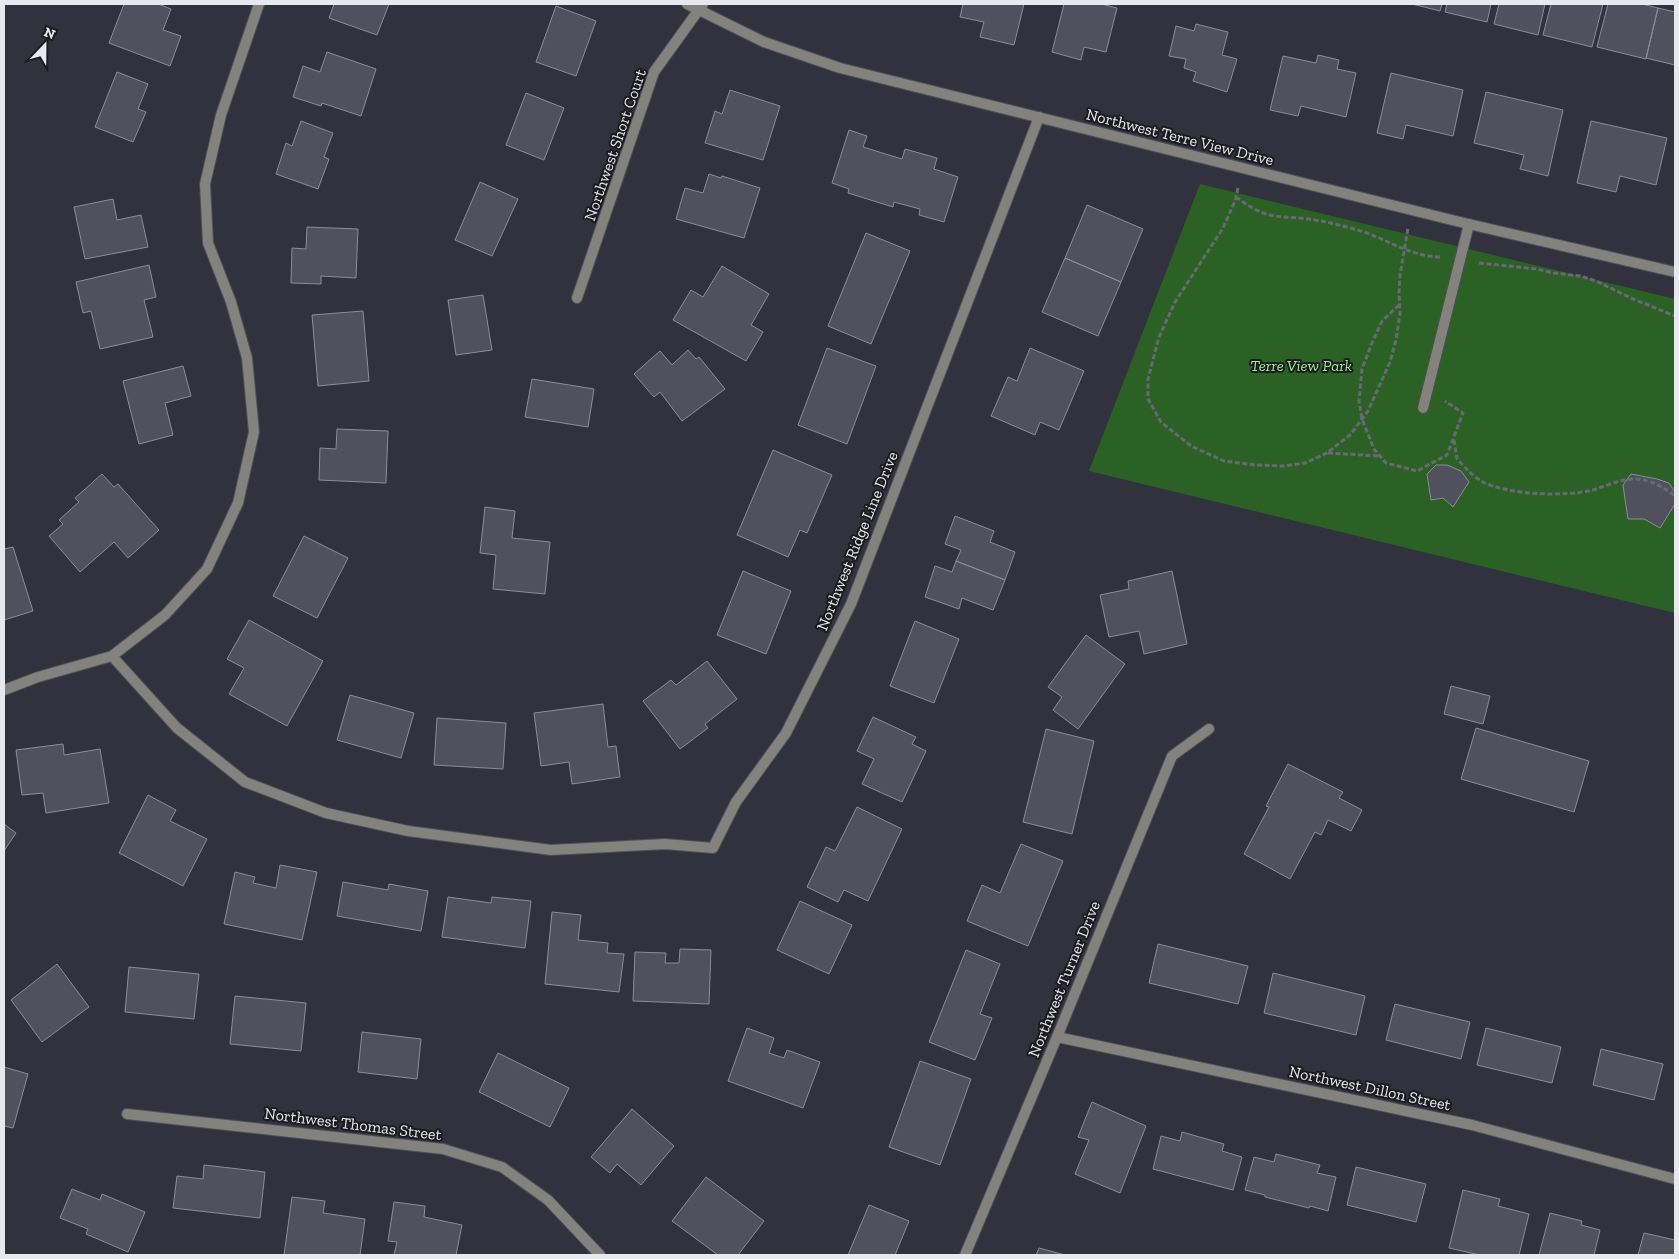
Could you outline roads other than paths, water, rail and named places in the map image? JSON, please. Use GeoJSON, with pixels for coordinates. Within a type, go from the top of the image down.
{"type":"FeatureCollection","features":[{"type":"Feature","properties":{"kind":"street"},"geometry":{"type":"LineString","coordinates":[[4,690],[38,677],[112,656],[165,615],[207,569],[238,503],[254,432],[247,358],[231,302],[208,243],[206,184],[221,115],[259,4]]}},
{"type":"Feature","properties":{"kind":"street","name":"Northwest Terre View Drive"},"geometry":{"type":"LineString","coordinates":[[687,4],[700,7],[764,42],[840,68],[1469,224],[1675,272]]}},
{"type":"Feature","properties":{"kind":"street","name":"Northwest Short Court"},"geometry":{"type":"LineString","coordinates":[[577,298],[654,72],[700,7]]}},
{"type":"Feature","properties":{"kind":"street","name":"Northwest Ridge Line Drive"},"geometry":{"type":"LineString","coordinates":[[112,656],[177,728],[245,782],[326,812],[408,831],[551,850],[665,844],[713,848],[736,802],[786,733],[851,604],[1039,117]]}},
{"type":"Feature","properties":{"kind":"street"},"geometry":{"type":"LineString","coordinates":[[1423,408],[1469,224]]}},
{"type":"Feature","properties":{"kind":"street","name":"Northwest Turner Drive"},"geometry":{"type":"LineString","coordinates":[[965,1255],[1172,756],[1209,729]]}},
{"type":"Feature","properties":{"kind":"street","name":"Northwest Dillon Street"},"geometry":{"type":"LineString","coordinates":[[1057,1037],[1472,1125],[1675,1179]]}},
{"type":"Feature","properties":{"kind":"street","name":"Northwest Thomas Street"},"geometry":{"type":"LineString","coordinates":[[127,1114],[443,1149],[502,1167],[548,1200],[600,1255]]}},
{"type":"Feature","properties":{"kind":"park label","name":"Terre View Park"},"geometry":{"type":"Point","coordinates":[1301,365]}}]}
